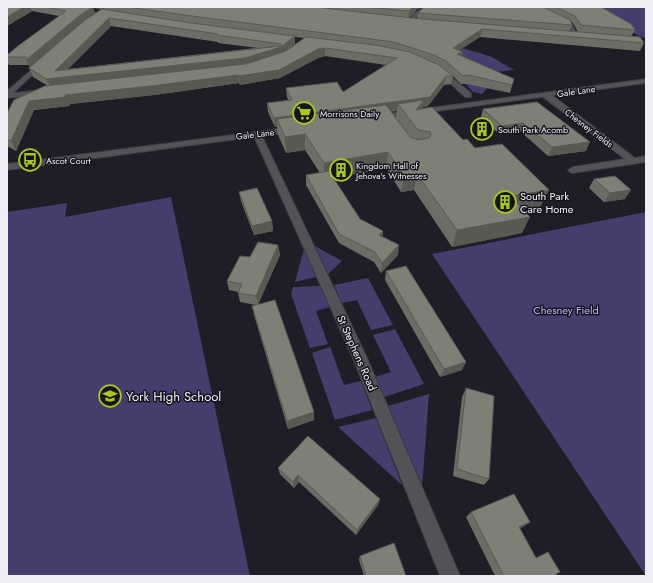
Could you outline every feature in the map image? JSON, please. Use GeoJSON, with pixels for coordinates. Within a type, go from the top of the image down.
{"type":"FeatureCollection","features":[{"type":"Feature","properties":{"kind":"street"},"geometry":{"type":"LineString","coordinates":[[411,22],[415,15],[427,7]]}},
{"type":"Feature","properties":{"kind":"street"},"geometry":{"type":"LineString","coordinates":[[531,7],[570,25],[575,37]]}},
{"type":"Feature","properties":{"kind":"street"},"geometry":{"type":"LineString","coordinates":[[404,21],[418,23]]}},
{"type":"Feature","properties":{"kind":"street"},"geometry":{"type":"LineString","coordinates":[[568,36],[583,37]]}},
{"type":"Feature","properties":{"kind":"street"},"geometry":{"type":"LineString","coordinates":[[7,95],[51,55]]}},
{"type":"Feature","properties":{"kind":"street"},"geometry":{"type":"LineString","coordinates":[[435,68],[468,95]]}},
{"type":"Feature","properties":{"kind":"street","name":"Gale Lane"},"geometry":{"type":"LineString","coordinates":[[373,117],[646,81]]}},
{"type":"Feature","properties":{"kind":"street"},"geometry":{"type":"LineString","coordinates":[[7,95],[53,91]]}},
{"type":"Feature","properties":{"kind":"street","name":"Chesney Fields"},"geometry":{"type":"LineString","coordinates":[[546,95],[633,161]]}},
{"type":"Feature","properties":{"kind":"street"},"geometry":{"type":"LineString","coordinates":[[387,115],[395,126]]}},
{"type":"Feature","properties":{"kind":"street","name":"Gale Lane"},"geometry":{"type":"LineString","coordinates":[[7,167],[306,127]]}},
{"type":"Feature","properties":{"kind":"street","name":"St Stephens Road"},"geometry":{"type":"LineString","coordinates":[[257,134],[360,358],[450,576]]}},
{"type":"Feature","properties":{"kind":"street","name":"Chesney Fields"},"geometry":{"type":"LineString","coordinates":[[573,170],[646,159]]}},
{"type":"Feature","properties":{"kind":"green space"},"geometry":{"type":"Polygon","coordinates":[[[588,7],[646,7],[646,38],[639,36],[588,7]]]}},
{"type":"Feature","properties":{"kind":"green space"},"geometry":{"type":"Polygon","coordinates":[[[456,46],[492,57],[514,70],[493,72],[498,76],[482,94],[473,92],[464,82],[456,46]]]}},
{"type":"Feature","properties":{"kind":"green space","name":"York High School"},"geometry":{"type":"Polygon","coordinates":[[[171,197],[250,576],[7,576],[7,212],[67,203],[65,217],[171,197]]]}},
{"type":"Feature","properties":{"kind":"green space","name":"Chesney Field"},"geometry":{"type":"Polygon","coordinates":[[[646,212],[646,576],[432,254],[646,212]]]}},
{"type":"Feature","properties":{"kind":"green space"},"geometry":{"type":"Polygon","coordinates":[[[315,246],[342,261],[328,274],[315,246]]]}},
{"type":"Feature","properties":{"kind":"green space"},"geometry":{"type":"Polygon","coordinates":[[[304,249],[316,277],[295,282],[304,249]]]}},
{"type":"Feature","properties":{"kind":"green space"},"geometry":{"type":"Polygon","coordinates":[[[368,278],[393,325],[371,330],[357,300],[342,303],[334,285],[368,278]]]}},
{"type":"Feature","properties":{"kind":"green space"},"geometry":{"type":"Polygon","coordinates":[[[320,286],[330,307],[316,311],[328,344],[310,348],[291,294],[293,287],[320,286]]]}},
{"type":"Feature","properties":{"kind":"green space"},"geometry":{"type":"Polygon","coordinates":[[[395,329],[424,384],[384,397],[375,377],[391,372],[373,335],[395,329]]]}},
{"type":"Feature","properties":{"kind":"green space"},"geometry":{"type":"Polygon","coordinates":[[[330,347],[344,385],[361,381],[372,410],[335,420],[312,353],[330,347]]]}},
{"type":"Feature","properties":{"kind":"green space"},"geometry":{"type":"Polygon","coordinates":[[[429,394],[423,475],[422,485],[388,406],[429,394]]]}},
{"type":"Feature","properties":{"kind":"green space"},"geometry":{"type":"Polygon","coordinates":[[[376,418],[402,485],[338,427],[376,418]]]}},
{"type":"Feature","properties":{"kind":"building"},"geometry":{"type":"Polygon","coordinates":[[[8,7],[24,7],[7,17],[8,7]]]}},
{"type":"Feature","properties":{"kind":"building"},"geometry":{"type":"Polygon","coordinates":[[[45,7],[93,7],[79,16],[26,60],[26,57],[7,57],[7,55],[18,46],[66,11],[45,7]]]}},
{"type":"Feature","properties":{"kind":"building"},"geometry":{"type":"Polygon","coordinates":[[[127,7],[315,7],[412,18],[640,37],[644,43],[482,29],[453,48],[463,52],[457,54],[514,79],[512,85],[469,75],[463,76],[446,61],[434,55],[394,42],[127,7]]]}},
{"type":"Feature","properties":{"kind":"building"},"geometry":{"type":"Polygon","coordinates":[[[366,7],[413,7],[409,11],[366,7]]]}},
{"type":"Feature","properties":{"kind":"building"},"geometry":{"type":"Polygon","coordinates":[[[424,7],[543,7],[570,20],[572,25],[418,13],[424,7]]]}},
{"type":"Feature","properties":{"kind":"building"},"geometry":{"type":"Polygon","coordinates":[[[556,7],[601,7],[631,24],[635,30],[581,25],[575,16],[556,7]]]}},
{"type":"Feature","properties":{"kind":"building"},"geometry":{"type":"Polygon","coordinates":[[[102,9],[191,23],[295,36],[281,47],[245,58],[46,79],[29,68],[85,20],[102,9]],[[109,18],[55,71],[281,46],[281,44],[217,35],[218,34],[109,18]]]}},
{"type":"Feature","properties":{"kind":"building"},"geometry":{"type":"Polygon","coordinates":[[[306,37],[375,45],[410,52],[439,65],[453,76],[446,76],[430,97],[274,118],[267,103],[292,100],[286,88],[337,82],[343,92],[397,58],[325,48],[318,49],[279,70],[239,76],[65,95],[65,97],[29,101],[11,141],[7,139],[7,113],[14,100],[45,86],[246,64],[286,51],[306,37]]]}},
{"type":"Feature","properties":{"kind":"building"},"geometry":{"type":"Polygon","coordinates":[[[424,100],[416,110],[432,107],[463,140],[467,139],[475,148],[502,144],[549,190],[511,196],[530,217],[457,230],[417,174],[404,176],[388,152],[324,163],[305,134],[285,137],[277,119],[386,105],[410,137],[418,140],[429,138],[431,135],[430,132],[418,130],[398,104],[424,100]]]}},
{"type":"Feature","properties":{"kind":"building"},"geometry":{"type":"Polygon","coordinates":[[[537,102],[590,142],[552,147],[523,123],[502,126],[483,109],[537,102]]]}},
{"type":"Feature","properties":{"kind":"building"},"geometry":{"type":"Polygon","coordinates":[[[329,171],[360,219],[383,231],[379,235],[399,245],[382,263],[375,252],[339,234],[306,175],[329,171]]]}},
{"type":"Feature","properties":{"kind":"building"},"geometry":{"type":"Polygon","coordinates":[[[615,176],[631,190],[610,193],[594,179],[615,176]]]}},
{"type":"Feature","properties":{"kind":"building"},"geometry":{"type":"Polygon","coordinates":[[[257,188],[272,221],[252,226],[239,192],[257,188]]]}},
{"type":"Feature","properties":{"kind":"building"},"geometry":{"type":"Polygon","coordinates":[[[258,242],[278,245],[256,296],[238,293],[242,284],[227,281],[240,256],[250,257],[258,242]]]}},
{"type":"Feature","properties":{"kind":"building"},"geometry":{"type":"Polygon","coordinates":[[[406,266],[466,362],[444,369],[386,271],[406,266]]]}},
{"type":"Feature","properties":{"kind":"building"},"geometry":{"type":"Polygon","coordinates":[[[275,300],[314,412],[287,421],[252,306],[275,300]]]}},
{"type":"Feature","properties":{"kind":"building"},"geometry":{"type":"Polygon","coordinates":[[[466,388],[494,396],[489,479],[457,469],[466,388]]]}},
{"type":"Feature","properties":{"kind":"building"},"geometry":{"type":"Polygon","coordinates":[[[308,436],[380,499],[357,530],[298,475],[293,482],[278,468],[308,436]]]}},
{"type":"Feature","properties":{"kind":"building"},"geometry":{"type":"Polygon","coordinates":[[[514,494],[530,522],[519,527],[536,558],[548,552],[560,572],[556,574],[558,576],[504,576],[471,512],[514,494]]]}},
{"type":"Feature","properties":{"kind":"building"},"geometry":{"type":"Polygon","coordinates":[[[394,543],[406,576],[366,576],[360,556],[394,543]]]}},
{"type":"Feature","properties":{"kind":"place","name":"Morrisons Daily"},"geometry":{"type":"Point","coordinates":[304,113]}},
{"type":"Feature","properties":{"kind":"place","name":"South Park Acomb"},"geometry":{"type":"Point","coordinates":[482,129]}},
{"type":"Feature","properties":{"kind":"place","name":"Ascot Court"},"geometry":{"type":"Point","coordinates":[30,160]}},
{"type":"Feature","properties":{"kind":"place","name":"Kingdom Hall of Jehova's Witnesses"},"geometry":{"type":"Point","coordinates":[341,170]}},
{"type":"Feature","properties":{"kind":"place","name":"South Park Care Home"},"geometry":{"type":"Point","coordinates":[505,202]}},
{"type":"Feature","properties":{"kind":"place","name":"York High School"},"geometry":{"type":"Point","coordinates":[110,396]}}]}
